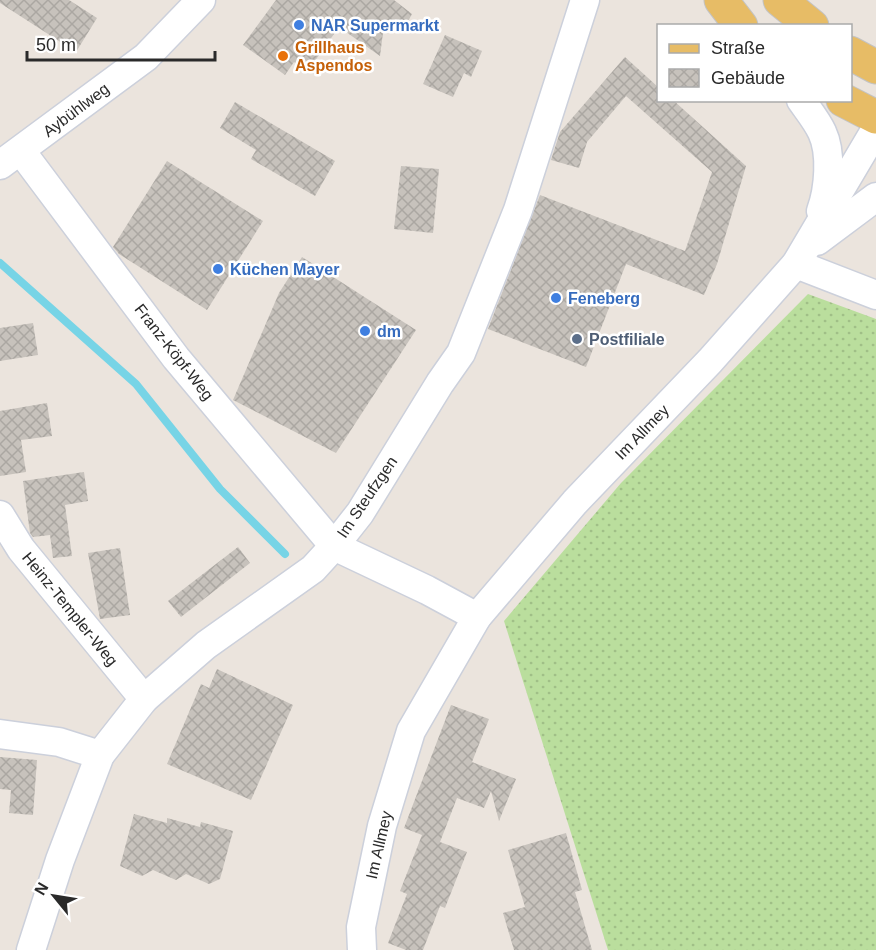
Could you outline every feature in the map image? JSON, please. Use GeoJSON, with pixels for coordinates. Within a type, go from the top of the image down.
{"type":"FeatureCollection","features":[{"type":"Feature","properties":{"kind":"main road"},"geometry":{"type":"LineString","coordinates":[[721,0],[739,24]]}},
{"type":"Feature","properties":{"kind":"main road"},"geometry":{"type":"LineString","coordinates":[[780,0],[810,24]]}},
{"type":"Feature","properties":{"kind":"main road"},"geometry":{"type":"LineString","coordinates":[[852,54],[876,67]]}},
{"type":"Feature","properties":{"kind":"main road"},"geometry":{"type":"LineString","coordinates":[[847,102],[876,117]]}},
{"type":"Feature","properties":{"kind":"street","name":"Aybühlweg"},"geometry":{"type":"LineString","coordinates":[[11,158],[146,57],[201,0]]}},
{"type":"Feature","properties":{"kind":"street","name":"Im Steufzgen"},"geometry":{"type":"LineString","coordinates":[[31,950],[60,860],[100,755],[144,699],[206,645],[313,569],[334,546],[360,513],[461,353],[518,210],[585,0]]}},
{"type":"Feature","properties":{"kind":"street","name":"Im Allmey"},"geometry":{"type":"LineString","coordinates":[[802,102],[822,132],[826,150],[824,204],[802,256]]}},
{"type":"Feature","properties":{"kind":"street","name":"Im Allmey"},"geometry":{"type":"LineString","coordinates":[[802,256],[876,129]]}},
{"type":"Feature","properties":{"kind":"street","name":"Franz-Köpf-Weg"},"geometry":{"type":"LineString","coordinates":[[11,158],[334,546]]}},
{"type":"Feature","properties":{"kind":"street","name":"Im Allmey"},"geometry":{"type":"LineString","coordinates":[[362,950],[361,927],[382,826],[411,731],[477,617],[575,501],[710,361],[802,256],[876,197]]}},
{"type":"Feature","properties":{"kind":"street"},"geometry":{"type":"LineString","coordinates":[[802,256],[876,295]]}},
{"type":"Feature","properties":{"kind":"street","name":"Heinz-Templer-Weg"},"geometry":{"type":"LineString","coordinates":[[0,515],[21,549],[144,699]]}},
{"type":"Feature","properties":{"kind":"street"},"geometry":{"type":"LineString","coordinates":[[334,546],[427,590],[477,617]]}},
{"type":"Feature","properties":{"kind":"street"},"geometry":{"type":"LineString","coordinates":[[0,734],[59,742],[100,755]]}},
{"type":"Feature","properties":{"kind":"green space"},"geometry":{"type":"Polygon","coordinates":[[[808,294],[876,319],[876,950],[608,950],[504,621],[621,483],[808,294]]]}},
{"type":"Feature","properties":{"kind":"building"},"geometry":{"type":"Polygon","coordinates":[[[0,0],[69,0],[97,18],[76,52],[0,3],[0,0]]]}},
{"type":"Feature","properties":{"kind":"building"},"geometry":{"type":"Polygon","coordinates":[[[276,0],[394,0],[412,14],[404,29],[384,25],[380,56],[339,27],[307,72],[294,62],[285,75],[243,45],[276,0]]]}},
{"type":"Feature","properties":{"kind":"building"},"geometry":{"type":"Polygon","coordinates":[[[445,35],[482,51],[471,77],[464,73],[453,97],[423,84],[445,35]]]}},
{"type":"Feature","properties":{"kind":"building"},"geometry":{"type":"Polygon","coordinates":[[[625,57],[657,86],[657,102],[675,102],[746,166],[717,264],[704,295],[626,264],[586,367],[488,329],[540,195],[685,251],[712,172],[626,96],[587,142],[579,168],[551,160],[560,132],[625,57]]]}},
{"type":"Feature","properties":{"kind":"building"},"geometry":{"type":"Polygon","coordinates":[[[235,102],[335,161],[315,196],[251,159],[256,150],[220,128],[235,102]]]}},
{"type":"Feature","properties":{"kind":"building"},"geometry":{"type":"Polygon","coordinates":[[[167,161],[263,221],[207,310],[119,254],[113,247],[167,161]]]}},
{"type":"Feature","properties":{"kind":"building"},"geometry":{"type":"Polygon","coordinates":[[[401,166],[439,169],[433,233],[394,229],[401,166]]]}},
{"type":"Feature","properties":{"kind":"building"},"geometry":{"type":"Polygon","coordinates":[[[302,257],[416,330],[336,453],[233,400],[279,293],[302,257]]]}},
{"type":"Feature","properties":{"kind":"building"},"geometry":{"type":"Polygon","coordinates":[[[33,323],[38,355],[0,361],[0,328],[33,323]]]}},
{"type":"Feature","properties":{"kind":"building"},"geometry":{"type":"Polygon","coordinates":[[[47,403],[52,436],[21,440],[26,472],[0,476],[0,411],[47,403]]]}},
{"type":"Feature","properties":{"kind":"building"},"geometry":{"type":"Polygon","coordinates":[[[84,472],[88,501],[65,505],[72,556],[53,558],[50,535],[33,537],[30,533],[23,481],[84,472]]]}},
{"type":"Feature","properties":{"kind":"building"},"geometry":{"type":"Polygon","coordinates":[[[238,547],[250,563],[181,617],[168,601],[238,547]]]}},
{"type":"Feature","properties":{"kind":"building"},"geometry":{"type":"Polygon","coordinates":[[[120,548],[130,615],[100,619],[88,553],[120,548]]]}},
{"type":"Feature","properties":{"kind":"building"},"geometry":{"type":"Polygon","coordinates":[[[217,669],[293,705],[251,800],[167,764],[201,684],[209,688],[217,669]]]}},
{"type":"Feature","properties":{"kind":"building"},"geometry":{"type":"Polygon","coordinates":[[[451,705],[489,719],[472,762],[516,779],[499,821],[491,791],[484,808],[457,798],[440,842],[467,852],[445,908],[440,906],[423,950],[406,950],[388,943],[407,894],[400,891],[422,835],[404,828],[451,705]]]}},
{"type":"Feature","properties":{"kind":"building"},"geometry":{"type":"Polygon","coordinates":[[[0,757],[37,760],[33,815],[9,813],[11,790],[0,789],[0,757]]]}},
{"type":"Feature","properties":{"kind":"building"},"geometry":{"type":"Polygon","coordinates":[[[134,814],[167,823],[167,818],[200,827],[201,822],[233,831],[220,879],[209,884],[186,874],[176,880],[153,870],[142,876],[120,866],[134,814]]]}},
{"type":"Feature","properties":{"kind":"building"},"geometry":{"type":"Polygon","coordinates":[[[566,833],[582,890],[575,892],[592,950],[514,950],[503,913],[525,907],[508,850],[566,833]]]}},
{"type":"Feature","properties":{"kind":"waterway"},"geometry":{"type":"LineString","coordinates":[[0,263],[136,384],[220,489],[285,554]]}},
{"type":"Feature","properties":{"kind":"place","name":"NAR Supermarkt"},"geometry":{"type":"Point","coordinates":[299,25]}},
{"type":"Feature","properties":{"kind":"place","name":"Grillhaus Aspendos"},"geometry":{"type":"Point","coordinates":[283,56]}},
{"type":"Feature","properties":{"kind":"place","name":"Küchen Mayer"},"geometry":{"type":"Point","coordinates":[218,269]}},
{"type":"Feature","properties":{"kind":"place","name":"Feneberg"},"geometry":{"type":"Point","coordinates":[556,298]}},
{"type":"Feature","properties":{"kind":"place","name":"dm"},"geometry":{"type":"Point","coordinates":[365,331]}},
{"type":"Feature","properties":{"kind":"place","name":"Postfiliale"},"geometry":{"type":"Point","coordinates":[577,339]}}]}
